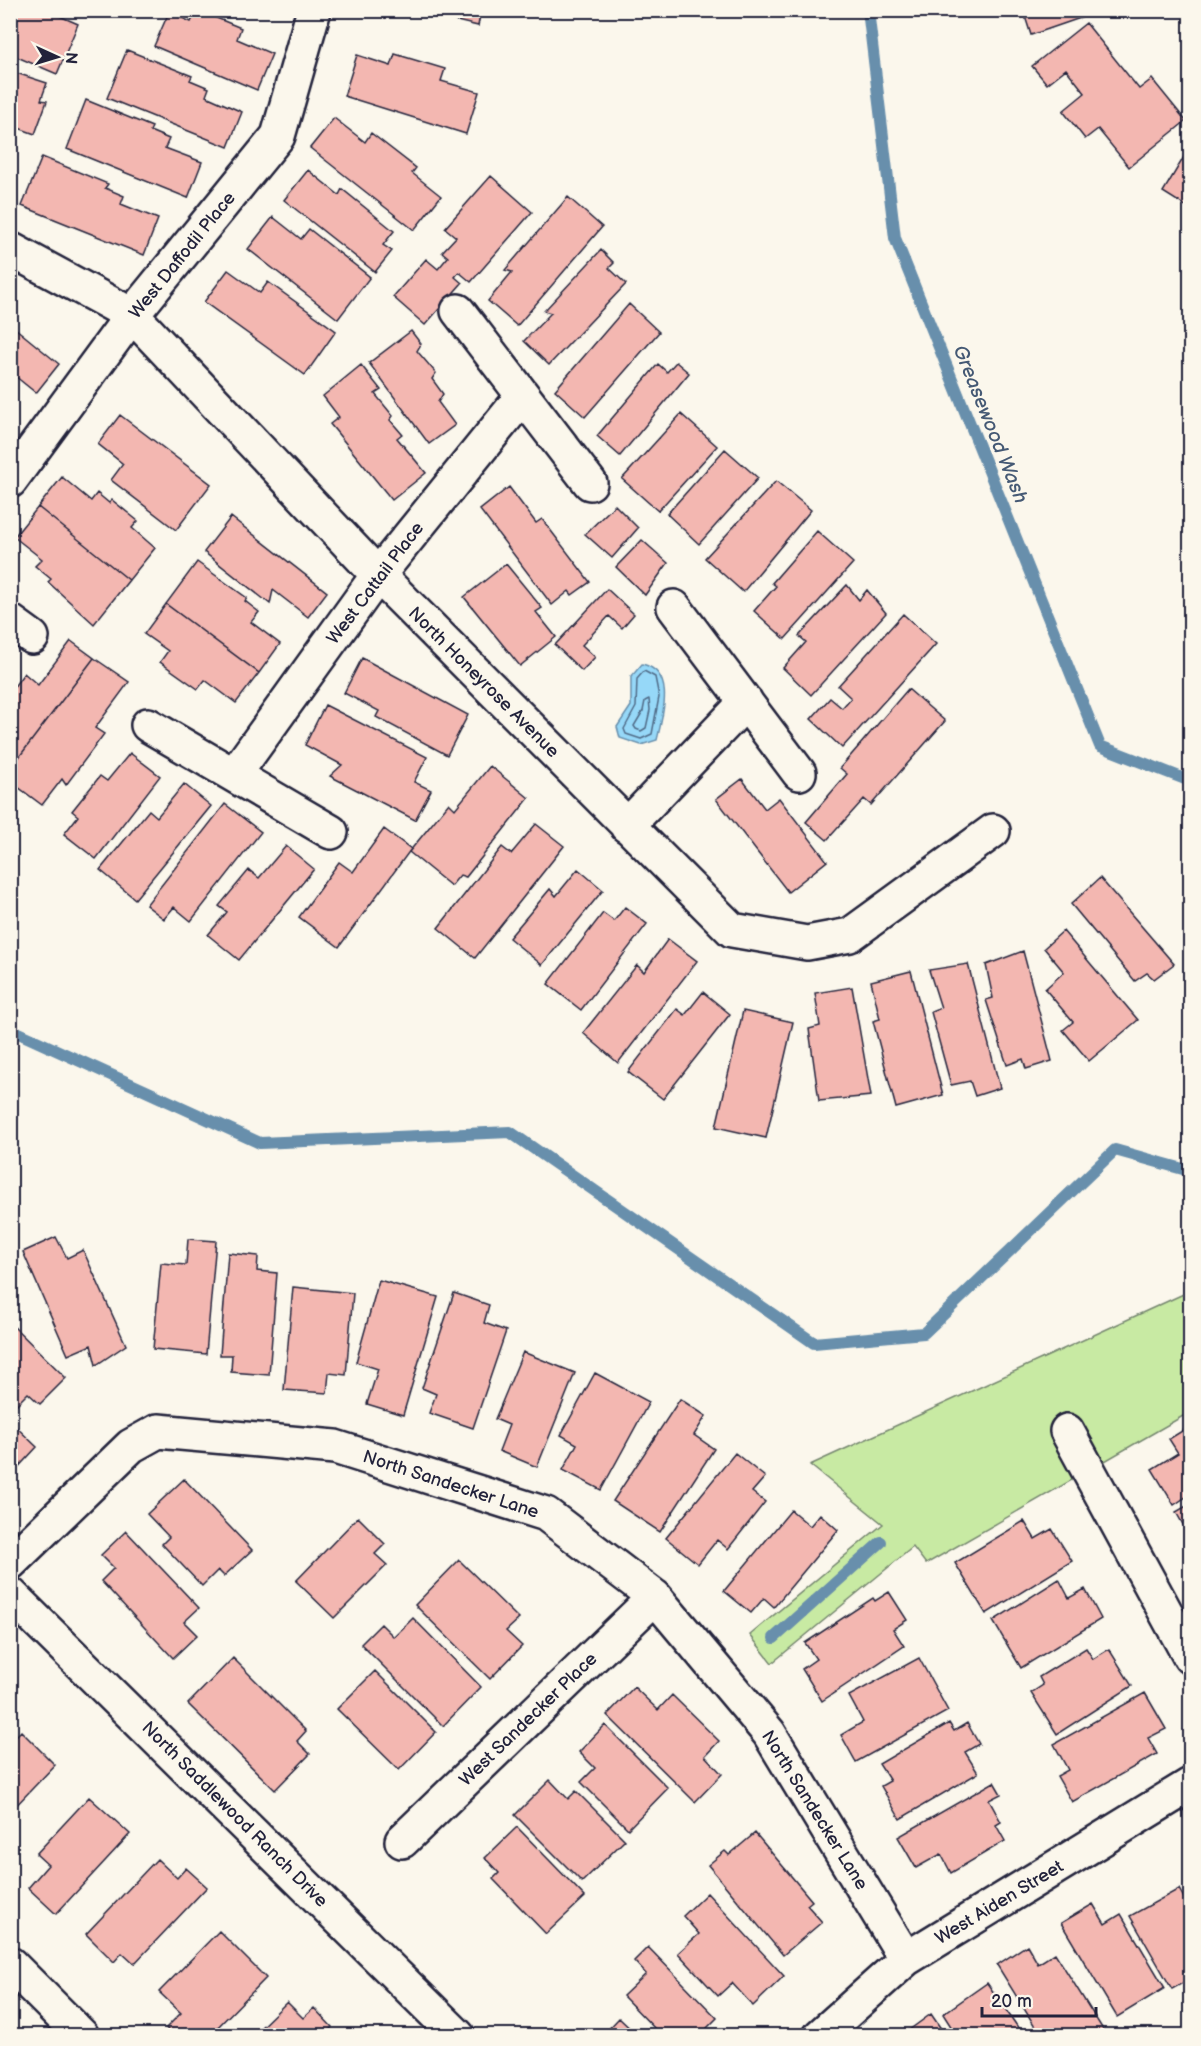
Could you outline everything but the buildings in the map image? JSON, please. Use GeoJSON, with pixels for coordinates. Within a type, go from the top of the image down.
{"type":"FeatureCollection","features":[{"type":"Feature","properties":{"kind":"street","name":"West Daffodil Place"},"geometry":{"type":"LineString","coordinates":[[10,481],[132,315],[278,136],[314,10]]}},
{"type":"Feature","properties":{"kind":"street","name":"North Honeyrose Avenue"},"geometry":{"type":"LineString","coordinates":[[10,249],[132,315],[378,575],[732,930],[807,944],[850,935],[993,831]]}},
{"type":"Feature","properties":{"kind":"street"},"geometry":{"type":"LineString","coordinates":[[458,311],[590,483]]}},
{"type":"Feature","properties":{"kind":"street","name":"West Cattail Place"},"geometry":{"type":"LineString","coordinates":[[234,775],[378,575],[523,396]]}},
{"type":"Feature","properties":{"kind":"street"},"geometry":{"type":"LineString","coordinates":[[674,607],[799,772]]}},
{"type":"Feature","properties":{"kind":"street"},"geometry":{"type":"LineString","coordinates":[[627,826],[746,702]]}},
{"type":"Feature","properties":{"kind":"street"},"geometry":{"type":"LineString","coordinates":[[148,725],[331,832]]}},
{"type":"Feature","properties":{"kind":"street","name":"North Sandecker Lane"},"geometry":{"type":"LineString","coordinates":[[10,1563],[131,1446],[156,1425],[335,1447],[546,1514],[655,1597],[769,1732],[906,1959]]}},
{"type":"Feature","properties":{"kind":"street"},"geometry":{"type":"LineString","coordinates":[[1067,1431],[1191,1657]]}},
{"type":"Feature","properties":{"kind":"street","name":"North Saddlewood Ranch Drive"},"geometry":{"type":"LineString","coordinates":[[10,1594],[443,2030]]}},
{"type":"Feature","properties":{"kind":"street","name":"West Sandecker Place"},"geometry":{"type":"LineString","coordinates":[[402,1841],[655,1597]]}},
{"type":"Feature","properties":{"kind":"street","name":"West Aiden Street"},"geometry":{"type":"LineString","coordinates":[[820,2036],[906,1959],[1191,1785]]}},
{"type":"Feature","properties":{"kind":"street"},"geometry":{"type":"LineString","coordinates":[[10,1964],[82,2036]]}},
{"type":"Feature","properties":{"kind":"green space"},"geometry":{"type":"Polygon","coordinates":[[[1190,1291],[1190,1412],[926,1564],[913,1547],[772,1663],[750,1635],[883,1524],[810,1465],[1190,1291]]]}},
{"type":"Feature","properties":{"kind":"water"},"geometry":{"type":"Polygon","coordinates":[[[642,664],[653,668],[660,676],[663,685],[664,707],[657,740],[641,745],[620,738],[617,727],[631,706],[631,677],[642,664]]]}},
{"type":"Feature","properties":{"kind":"waterway","name":"Greasewood Wash"},"geometry":{"type":"LineString","coordinates":[[868,10],[895,238],[1100,746],[1190,781]]}},
{"type":"Feature","properties":{"kind":"waterway"},"geometry":{"type":"LineString","coordinates":[[10,1029],[260,1143],[510,1132],[814,1343],[924,1333],[1115,1150],[1190,1171]]}},
{"type":"Feature","properties":{"kind":"waterway"},"geometry":{"type":"LineString","coordinates":[[774,1638],[881,1542]]}}]}
